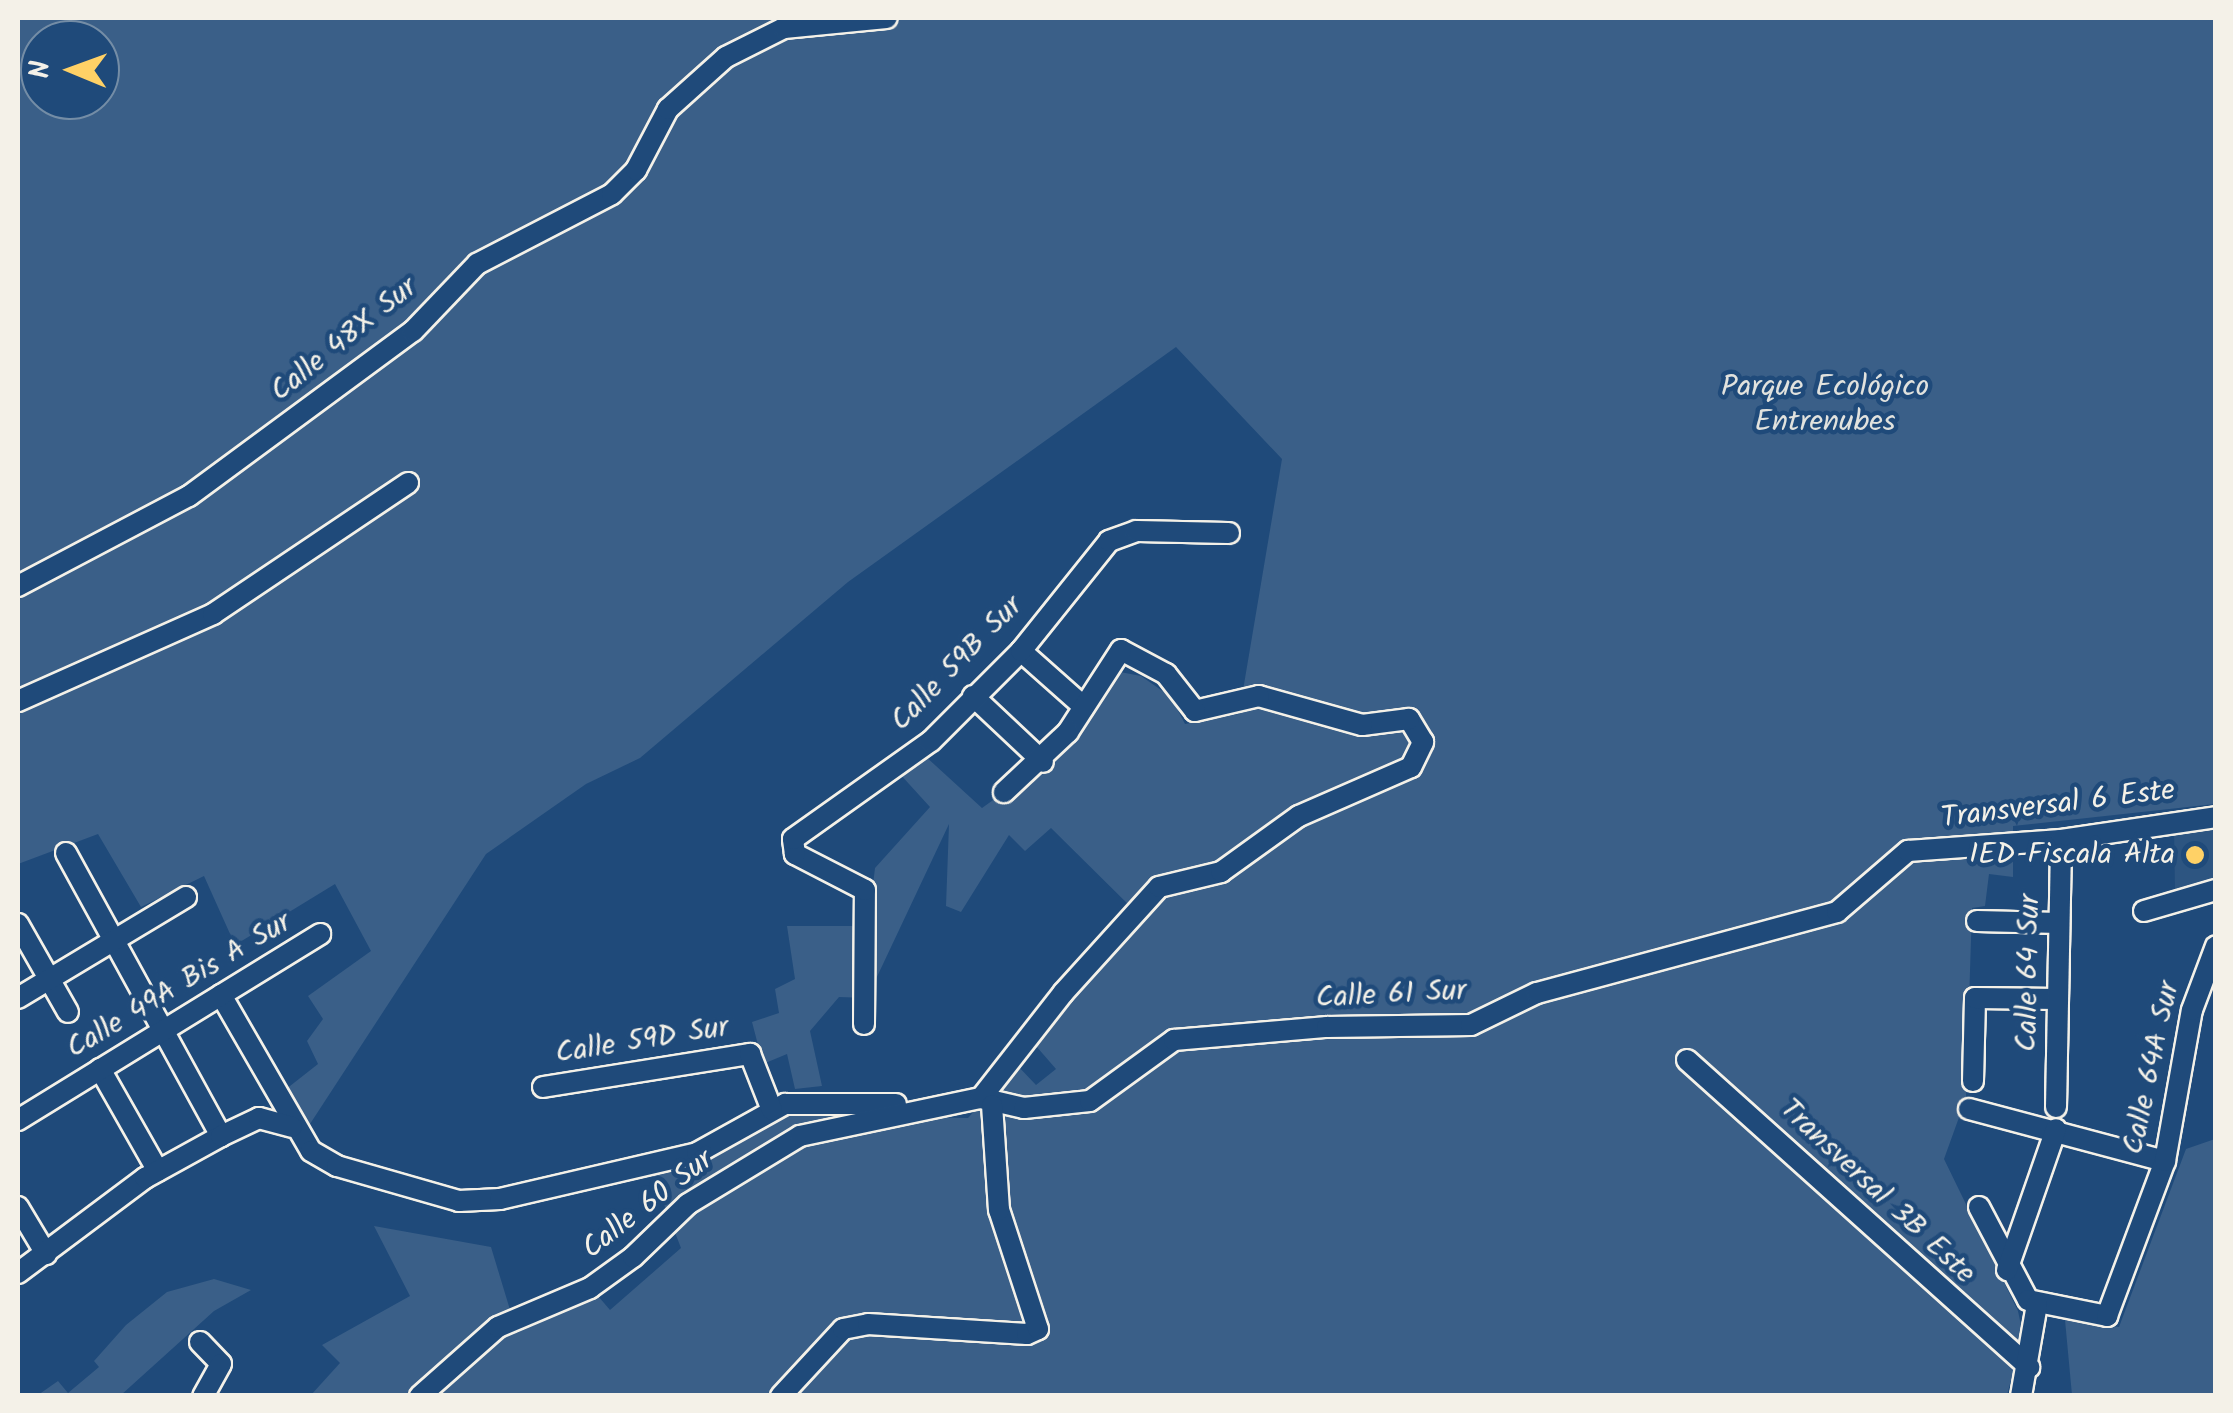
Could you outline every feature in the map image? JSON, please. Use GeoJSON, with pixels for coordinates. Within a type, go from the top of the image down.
{"type":"FeatureCollection","features":[{"type":"Feature","properties":{"kind":"street","name":"Calle 48X Sur"},"geometry":{"type":"LineString","coordinates":[[18,586],[190,496],[413,331],[477,264],[612,194],[636,170],[668,109],[726,57],[784,28],[887,18]]}},
{"type":"Feature","properties":{"kind":"street"},"geometry":{"type":"LineString","coordinates":[[18,701],[213,614],[408,483]]}},
{"type":"Feature","properties":{"kind":"street","name":"Calle 59B Sur"},"geometry":{"type":"LineString","coordinates":[[864,1024],[864,890],[792,850],[801,832],[913,755],[1020,651],[1109,542],[1136,531],[1229,533]]}},
{"type":"Feature","properties":{"kind":"street"},"geometry":{"type":"LineString","coordinates":[[782,1396],[843,1329],[868,1324],[1034,1333],[1040,1319],[999,1210],[987,1102],[1062,993],[1159,888],[1221,872],[1299,816],[1411,767],[1424,747],[1418,728],[1403,718],[1365,725],[1259,696],[1195,711],[1166,674],[1121,650],[1043,762],[1004,792]]}},
{"type":"Feature","properties":{"kind":"street"},"geometry":{"type":"LineString","coordinates":[[1020,651],[1084,707]]}},
{"type":"Feature","properties":{"kind":"street"},"geometry":{"type":"LineString","coordinates":[[973,696],[1043,762]]}},
{"type":"Feature","properties":{"kind":"street","name":"Transversal 6 Este"},"geometry":{"type":"LineString","coordinates":[[1908,852],[2061,840],[2216,817]]}},
{"type":"Feature","properties":{"kind":"street","name":"Calle 64 Sur"},"geometry":{"type":"LineString","coordinates":[[2056,1106],[2061,840]]}},
{"type":"Feature","properties":{"kind":"street","name":"Calle 61 Sur"},"geometry":{"type":"LineString","coordinates":[[987,1102],[1046,1107],[1101,1097],[1174,1040],[1327,1027],[1472,1026],[1537,993],[1837,912],[1908,852]]}},
{"type":"Feature","properties":{"kind":"street"},"geometry":{"type":"LineString","coordinates":[[66,853],[220,1136]]}},
{"type":"Feature","properties":{"kind":"street"},"geometry":{"type":"LineString","coordinates":[[2144,911],[2216,890]]}},
{"type":"Feature","properties":{"kind":"street"},"geometry":{"type":"LineString","coordinates":[[18,998],[186,897]]}},
{"type":"Feature","properties":{"kind":"street"},"geometry":{"type":"LineString","coordinates":[[1977,921],[2060,923]]}},
{"type":"Feature","properties":{"kind":"street"},"geometry":{"type":"LineString","coordinates":[[18,924],[68,1012]]}},
{"type":"Feature","properties":{"kind":"street","name":"Calle 49A Bis A Sur"},"geometry":{"type":"LineString","coordinates":[[18,1120],[320,934]]}},
{"type":"Feature","properties":{"kind":"street","name":"Calle 64A Sur"},"geometry":{"type":"LineString","coordinates":[[2038,1304],[2107,1316],[2165,1160],[2192,1010],[2216,946]]}},
{"type":"Feature","properties":{"kind":"street"},"geometry":{"type":"LineString","coordinates":[[221,995],[292,1127],[321,1159],[459,1201],[500,1199],[697,1152],[772,1110],[811,1100],[928,1107]]}},
{"type":"Feature","properties":{"kind":"street"},"geometry":{"type":"LineString","coordinates":[[1973,1081],[1975,998],[2058,999]]}},
{"type":"Feature","properties":{"kind":"street","name":"Calle 59D Sur"},"geometry":{"type":"LineString","coordinates":[[544,1088],[750,1054],[772,1110]]}},
{"type":"Feature","properties":{"kind":"street","name":"Transversal 3B Este"},"geometry":{"type":"LineString","coordinates":[[1687,1060],[2029,1367]]}},
{"type":"Feature","properties":{"kind":"street"},"geometry":{"type":"LineString","coordinates":[[100,1069],[158,1171]]}},
{"type":"Feature","properties":{"kind":"street","name":"Calle 60 Sur"},"geometry":{"type":"LineString","coordinates":[[420,1396],[498,1327],[590,1288],[634,1258],[688,1204],[764,1156],[846,1122],[928,1107],[987,1102]]}},
{"type":"Feature","properties":{"kind":"street"},"geometry":{"type":"LineString","coordinates":[[1969,1108],[2165,1160]]}},
{"type":"Feature","properties":{"kind":"street"},"geometry":{"type":"LineString","coordinates":[[18,1273],[158,1171],[220,1136],[259,1118],[292,1127]]}},
{"type":"Feature","properties":{"kind":"street"},"geometry":{"type":"LineString","coordinates":[[2011,1277],[2056,1128]]}},
{"type":"Feature","properties":{"kind":"street"},"geometry":{"type":"LineString","coordinates":[[18,1207],[46,1254]]}},
{"type":"Feature","properties":{"kind":"street"},"geometry":{"type":"LineString","coordinates":[[1979,1207],[2011,1277],[2038,1304],[2021,1396]]}},
{"type":"Feature","properties":{"kind":"street"},"geometry":{"type":"LineString","coordinates":[[200,1342],[221,1364],[203,1396]]}},
{"type":"Feature","properties":{"kind":"shaded area","name":"IED Fiscala Alta"},"geometry":{"type":"Polygon","coordinates":[[[2215,828],[2215,881],[2175,891],[2174,829],[2215,828]]]}},
{"type":"Feature","properties":{"kind":"green space","name":"Parque Ecológico Entrenubes"},"geometry":{"type":"Polygon","coordinates":[[[18,18],[2215,18],[2215,804],[2013,826],[2013,877],[1989,874],[1985,906],[1972,908],[1966,1098],[1944,1159],[2018,1311],[2023,1335],[2007,1395],[311,1395],[340,1363],[322,1345],[410,1296],[374,1226],[491,1247],[517,1333],[598,1296],[610,1310],[681,1248],[651,1171],[722,1153],[782,1115],[968,1118],[1016,1064],[1036,1085],[1056,1069],[1036,1046],[1069,994],[1141,917],[1051,828],[1025,851],[1009,835],[961,912],[946,906],[949,824],[867,998],[839,997],[810,1031],[822,1086],[795,1089],[787,1054],[763,1064],[752,1022],[779,1013],[775,989],[795,979],[787,926],[868,926],[875,868],[930,807],[899,773],[924,755],[982,808],[1045,763],[1120,672],[1141,676],[1171,697],[1185,724],[1239,714],[1282,459],[1176,347],[848,582],[640,758],[586,784],[486,854],[310,1124],[276,1097],[318,1064],[307,1041],[323,1019],[308,996],[371,951],[335,884],[235,945],[204,876],[141,907],[98,834],[18,864],[18,18]]]}},
{"type":"Feature","properties":{"kind":"green space"},"geometry":{"type":"Polygon","coordinates":[[[2215,1139],[2215,1395],[2072,1395],[2065,1320],[2119,1327],[2186,1149],[2215,1139]]]}},
{"type":"Feature","properties":{"kind":"green space"},"geometry":{"type":"Polygon","coordinates":[[[214,1279],[251,1290],[214,1311],[121,1395],[38,1395],[58,1381],[68,1393],[99,1367],[94,1361],[126,1325],[167,1292],[214,1279]]]}},
{"type":"Feature","properties":{"kind":"place","name":"IED Fiscala Alta"},"geometry":{"type":"Point","coordinates":[2195,855]}}]}
